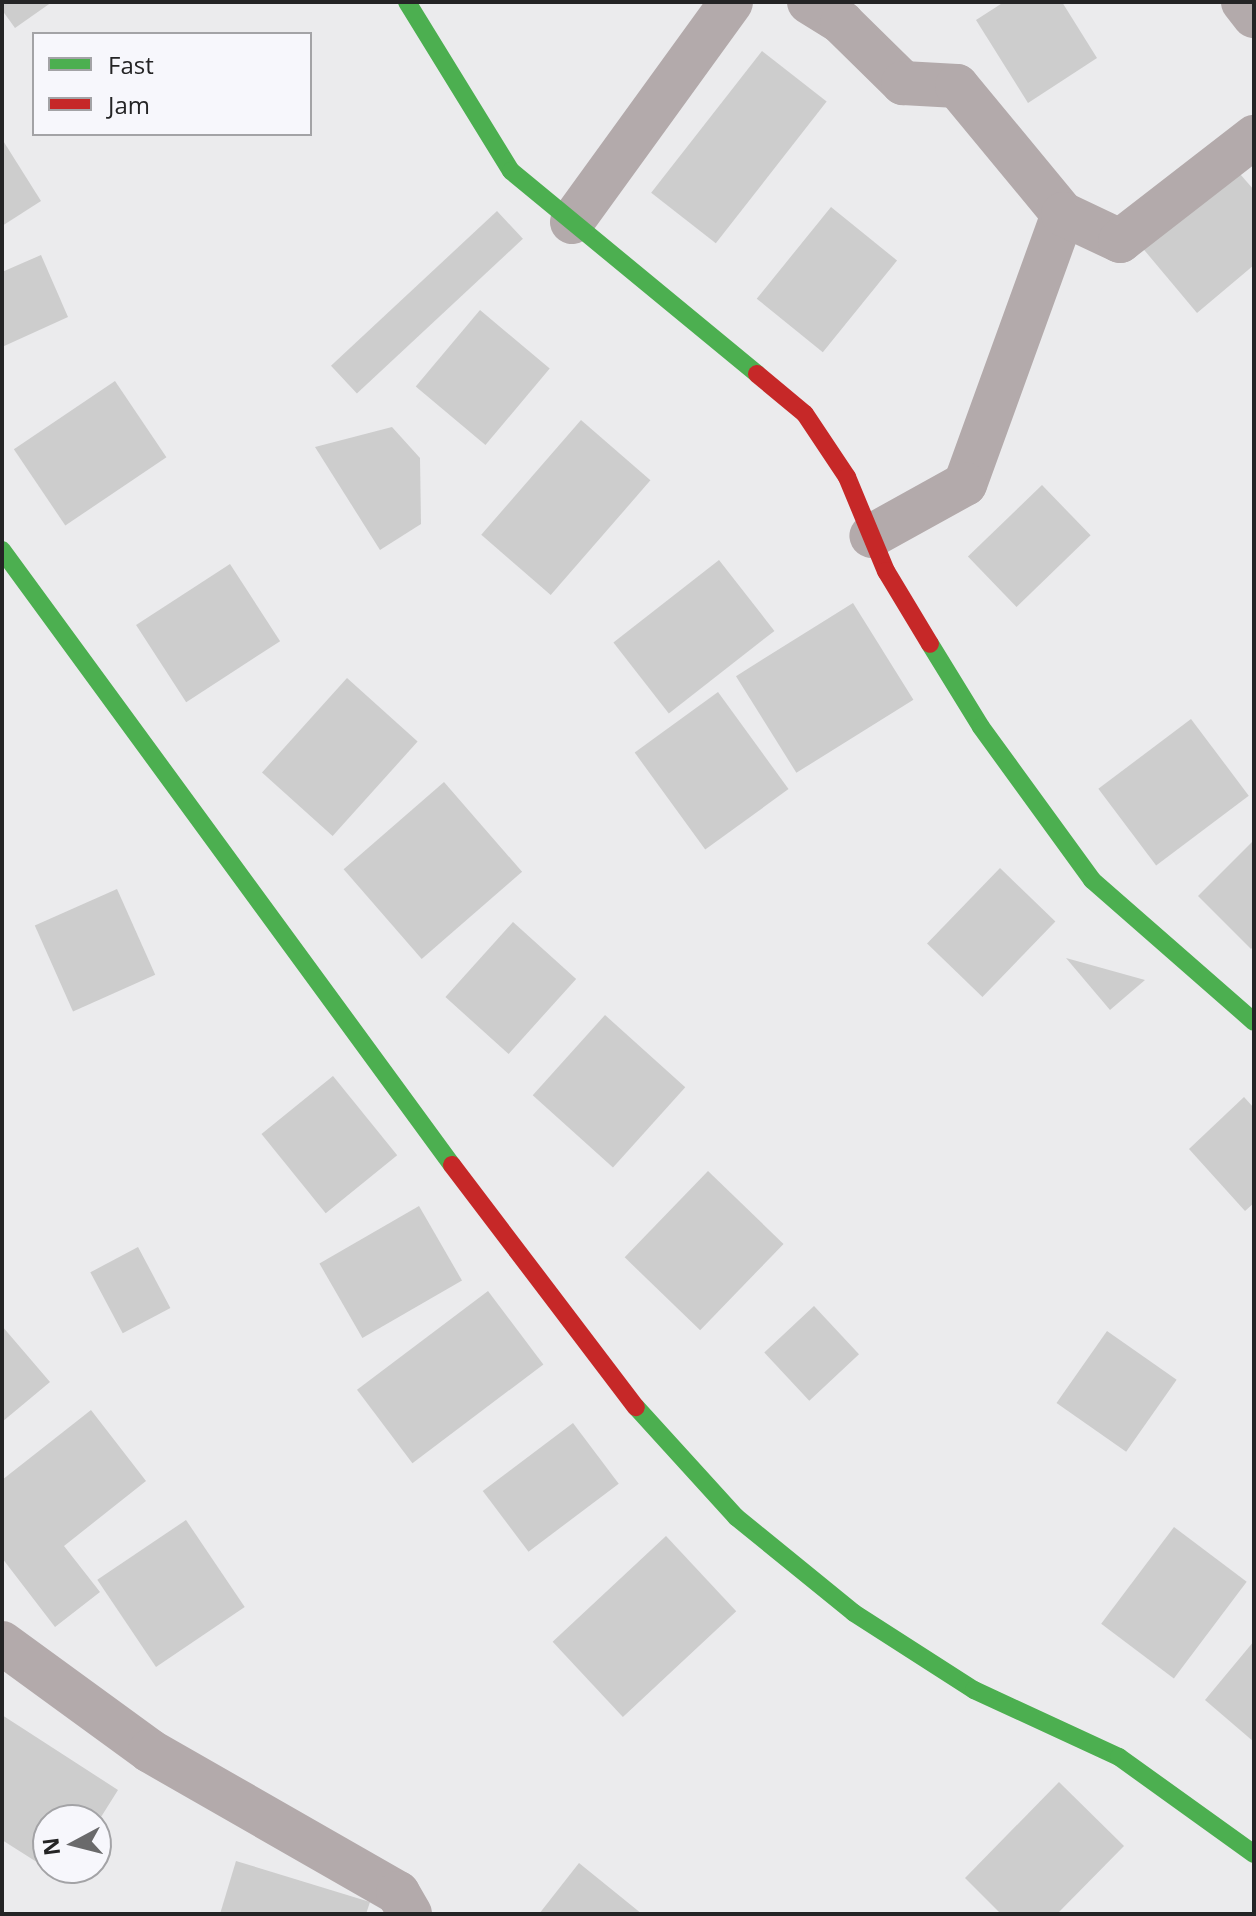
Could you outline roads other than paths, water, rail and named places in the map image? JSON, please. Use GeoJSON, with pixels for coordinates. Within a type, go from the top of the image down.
{"type":"FeatureCollection","features":[{"type":"Feature","properties":{"kind":"street"},"geometry":{"type":"LineString","coordinates":[[407,2],[511,171],[805,414],[847,477],[886,571],[981,727],[1092,880],[1254,1022]]}},
{"type":"Feature","properties":{"kind":"street"},"geometry":{"type":"LineString","coordinates":[[572,222],[731,2]]}},
{"type":"Feature","properties":{"kind":"street"},"geometry":{"type":"LineString","coordinates":[[809,2],[842,23],[903,83],[957,86],[1063,214],[1120,241],[1254,137]]}},
{"type":"Feature","properties":{"kind":"street"},"geometry":{"type":"LineString","coordinates":[[1243,2],[1254,16]]}},
{"type":"Feature","properties":{"kind":"street"},"geometry":{"type":"LineString","coordinates":[[871,536],[965,484],[1063,214]]}},
{"type":"Feature","properties":{"kind":"street"},"geometry":{"type":"LineString","coordinates":[[2,550],[394,1088],[616,1384],[736,1517],[854,1613],[974,1690],[1119,1757],[1254,1854]]}},
{"type":"Feature","properties":{"kind":"street"},"geometry":{"type":"LineString","coordinates":[[2,1643],[150,1751],[398,1893],[410,1914]]}}]}
